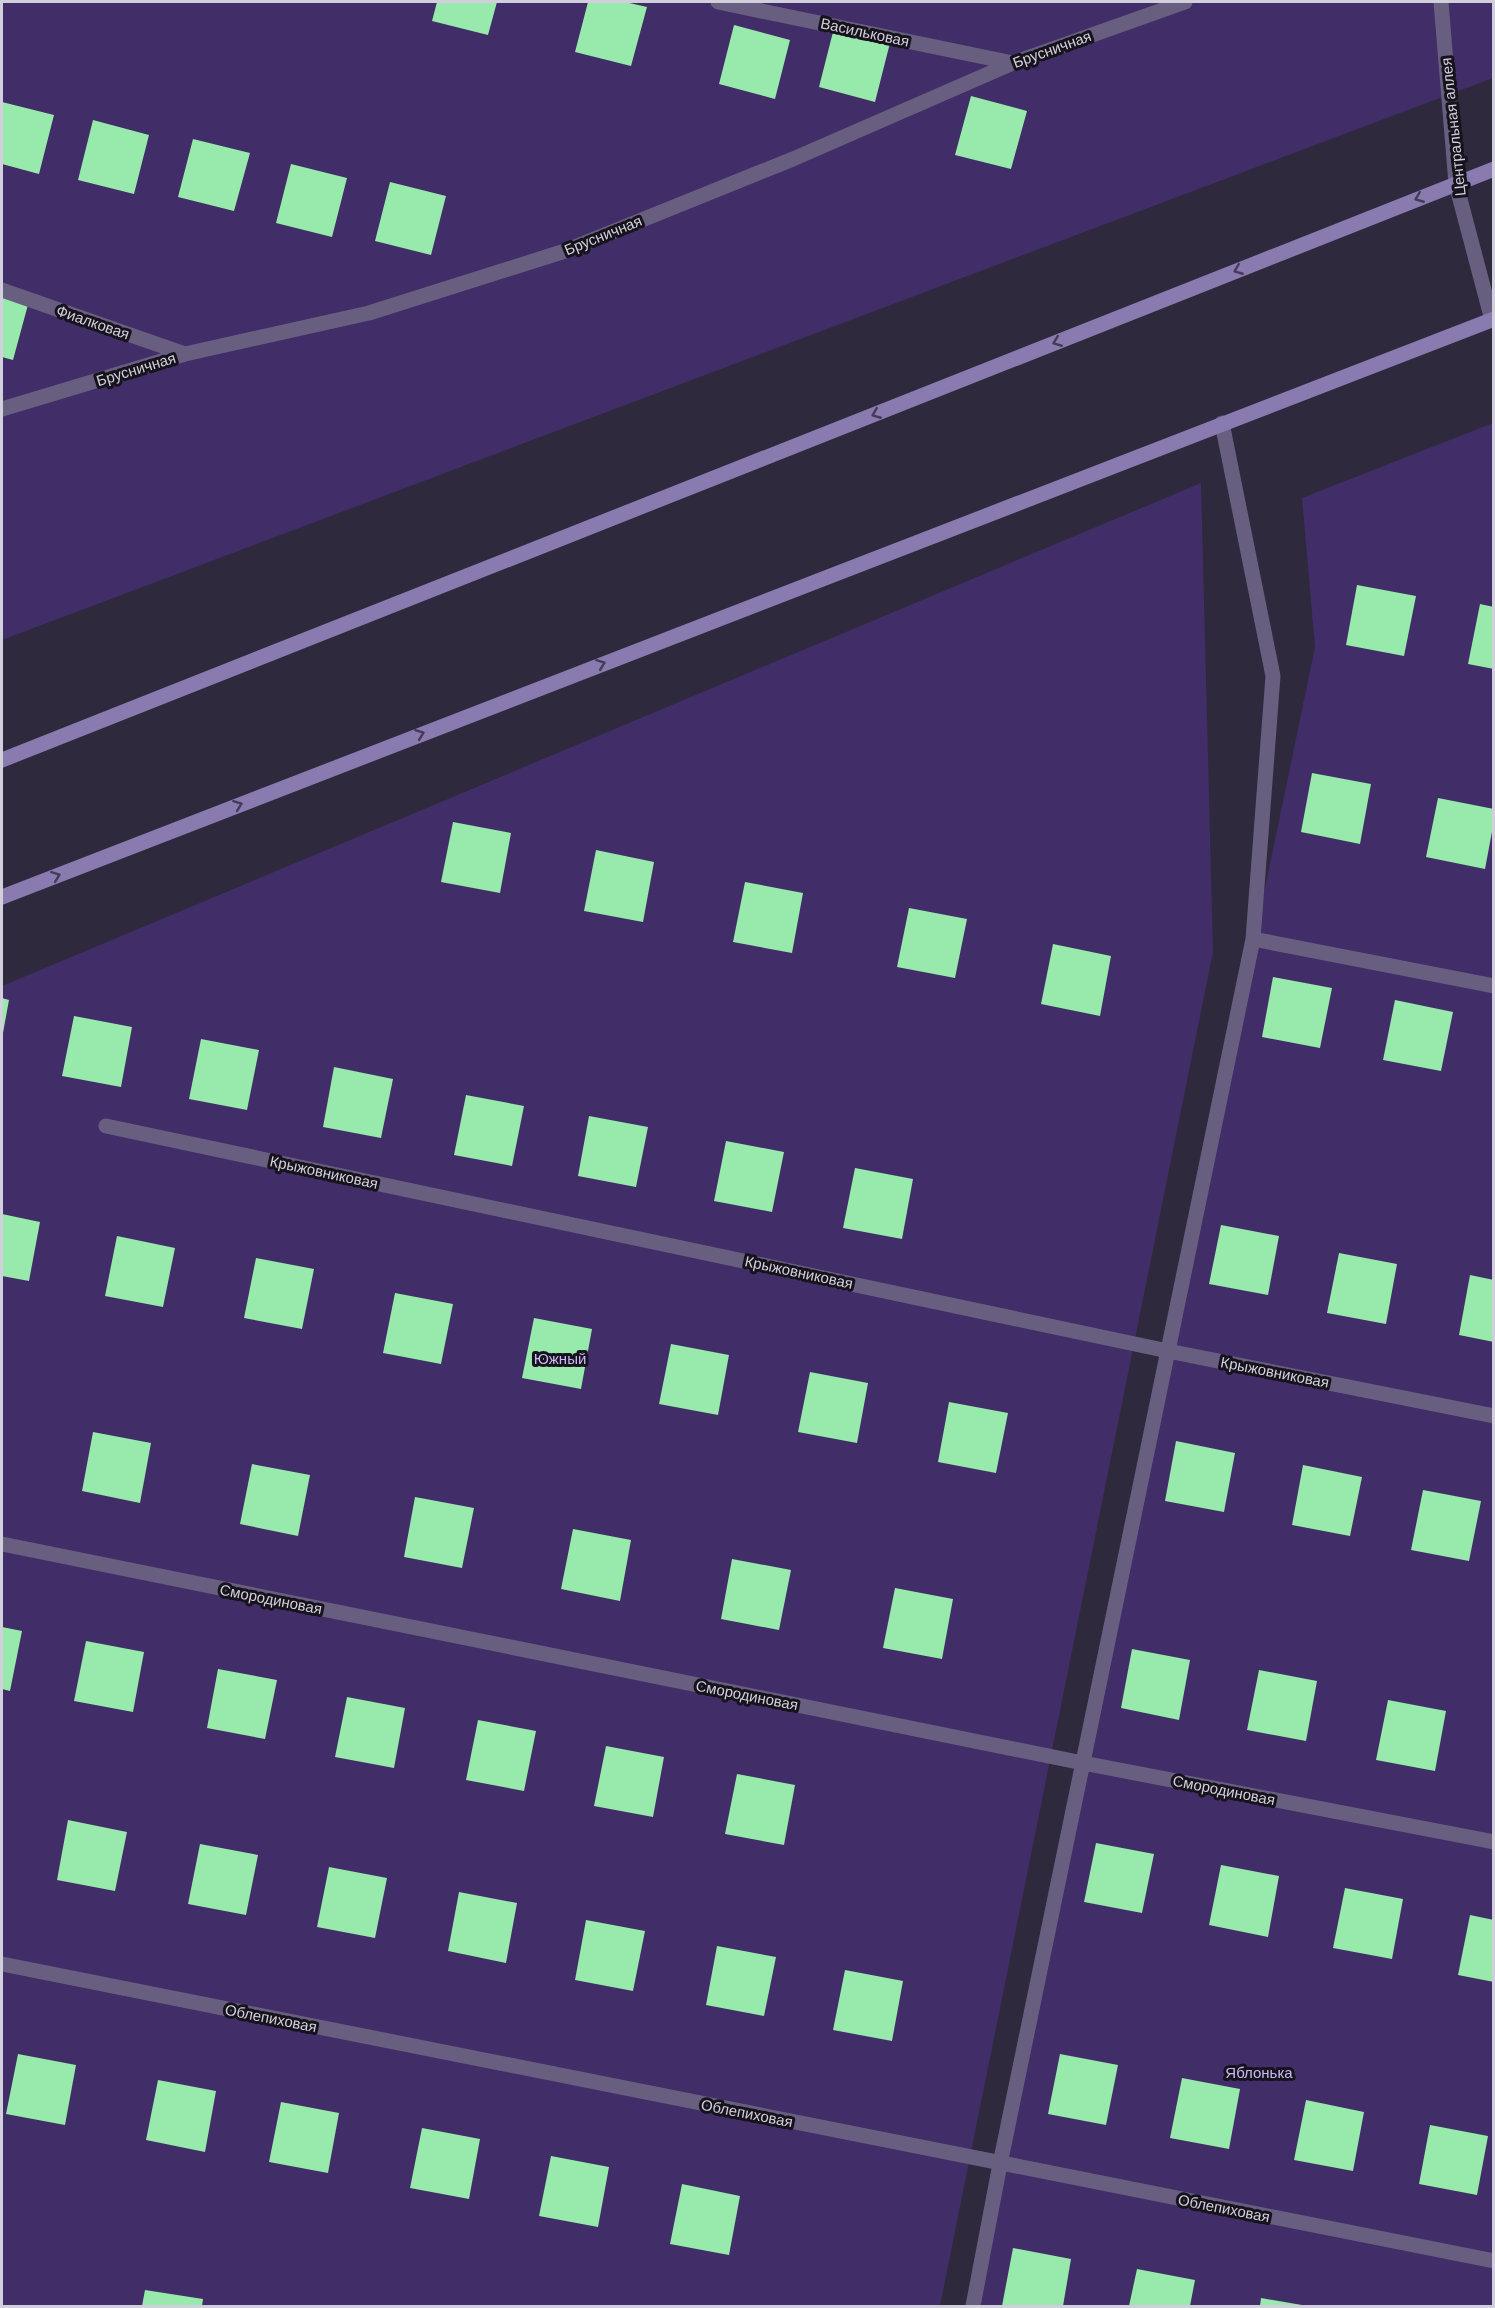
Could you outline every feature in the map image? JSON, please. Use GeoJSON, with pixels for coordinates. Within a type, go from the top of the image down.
{"type":"FeatureCollection","features":[{"type":"Feature","properties":{"kind":"main road"},"geometry":{"type":"LineString","coordinates":[[2,760],[1494,169]]}},
{"type":"Feature","properties":{"kind":"main road"},"geometry":{"type":"LineString","coordinates":[[2,897],[1493,320]]}},
{"type":"Feature","properties":{"kind":"street","name":"Васильковая"},"geometry":{"type":"LineString","coordinates":[[718,2],[1013,63]]}},
{"type":"Feature","properties":{"kind":"street","name":"Брусничная"},"geometry":{"type":"LineString","coordinates":[[2,409],[185,354],[369,313],[565,251],[793,159],[1013,63],[1185,2]]}},
{"type":"Feature","properties":{"kind":"street","name":"Центральная аллея"},"geometry":{"type":"LineString","coordinates":[[1442,2],[1456,184],[1493,320]]}},
{"type":"Feature","properties":{"kind":"street","name":"Фиалковая"},"geometry":{"type":"LineString","coordinates":[[2,290],[185,354]]}},
{"type":"Feature","properties":{"kind":"street"},"geometry":{"type":"LineString","coordinates":[[973,2307],[1000,2164],[1253,939],[1273,676],[1222,423]]}},
{"type":"Feature","properties":{"kind":"street"},"geometry":{"type":"LineString","coordinates":[[1253,939],[1494,986]]}},
{"type":"Feature","properties":{"kind":"street","name":"Крыжовниковая"},"geometry":{"type":"LineString","coordinates":[[106,1126],[1168,1351],[1494,1416]]}},
{"type":"Feature","properties":{"kind":"street","name":"Смородиновая"},"geometry":{"type":"LineString","coordinates":[[2,1544],[1083,1763],[1494,1842]]}},
{"type":"Feature","properties":{"kind":"street","name":"Облепиховая"},"geometry":{"type":"LineString","coordinates":[[2,1964],[1494,2261]]}},
{"type":"Feature","properties":{"kind":"green space"},"geometry":{"type":"Polygon","coordinates":[[[2,2],[1493,2],[1493,78],[2,640],[2,2]]]}},
{"type":"Feature","properties":{"kind":"green space","name":"Яблонька"},"geometry":{"type":"Polygon","coordinates":[[[1493,423],[1493,2306],[971,2306],[1315,647],[1302,498],[1493,423]]]}},
{"type":"Feature","properties":{"kind":"green space","name":"Южный"},"geometry":{"type":"Polygon","coordinates":[[[1201,483],[1213,952],[940,2306],[2,2306],[2,986],[1201,483]]]}},
{"type":"Feature","properties":{"kind":"building"},"geometry":{"type":"Polygon","coordinates":[[[437,2],[497,2],[488,35],[432,21],[437,2]]]}},
{"type":"Feature","properties":{"kind":"building"},"geometry":{"type":"Polygon","coordinates":[[[588,2],[625,2],[647,7],[631,66],[575,52],[588,2]]]}},
{"type":"Feature","properties":{"kind":"building"},"geometry":{"type":"Polygon","coordinates":[[[734,25],[790,40],[775,99],[719,84],[734,25]]]}},
{"type":"Feature","properties":{"kind":"building"},"geometry":{"type":"Polygon","coordinates":[[[834,28],[890,43],[875,102],[819,87],[834,28]]]}},
{"type":"Feature","properties":{"kind":"building"},"geometry":{"type":"Polygon","coordinates":[[[971,96],[1027,111],[1011,169],[955,155],[971,96]]]}},
{"type":"Feature","properties":{"kind":"building"},"geometry":{"type":"Polygon","coordinates":[[[2,102],[54,115],[39,174],[2,164],[2,102]]]}},
{"type":"Feature","properties":{"kind":"building"},"geometry":{"type":"Polygon","coordinates":[[[93,120],[149,135],[134,194],[78,180],[93,120]]]}},
{"type":"Feature","properties":{"kind":"building"},"geometry":{"type":"Polygon","coordinates":[[[193,139],[250,153],[234,211],[178,197],[193,139]]]}},
{"type":"Feature","properties":{"kind":"building"},"geometry":{"type":"Polygon","coordinates":[[[291,164],[347,178],[332,237],[276,223],[291,164]]]}},
{"type":"Feature","properties":{"kind":"building"},"geometry":{"type":"Polygon","coordinates":[[[390,182],[446,196],[431,255],[375,241],[390,182]]]}},
{"type":"Feature","properties":{"kind":"building"},"geometry":{"type":"Polygon","coordinates":[[[2,294],[29,301],[13,360],[2,357],[2,294]]]}},
{"type":"Feature","properties":{"kind":"building"},"geometry":{"type":"Polygon","coordinates":[[[1357,585],[1416,596],[1404,656],[1346,645],[1357,585]]]}},
{"type":"Feature","properties":{"kind":"building"},"geometry":{"type":"Polygon","coordinates":[[[1480,604],[1494,607],[1494,669],[1468,664],[1480,604]]]}},
{"type":"Feature","properties":{"kind":"building"},"geometry":{"type":"Polygon","coordinates":[[[1312,773],[1371,784],[1360,844],[1301,832],[1312,773]]]}},
{"type":"Feature","properties":{"kind":"building"},"geometry":{"type":"Polygon","coordinates":[[[1438,798],[1494,809],[1485,869],[1426,857],[1438,798]]]}},
{"type":"Feature","properties":{"kind":"building"},"geometry":{"type":"Polygon","coordinates":[[[453,822],[511,833],[500,893],[441,882],[453,822]]]}},
{"type":"Feature","properties":{"kind":"building"},"geometry":{"type":"Polygon","coordinates":[[[596,850],[654,862],[643,922],[584,911],[596,850]]]}},
{"type":"Feature","properties":{"kind":"building"},"geometry":{"type":"Polygon","coordinates":[[[745,882],[803,893],[792,953],[733,942],[745,882]]]}},
{"type":"Feature","properties":{"kind":"building"},"geometry":{"type":"Polygon","coordinates":[[[909,908],[967,919],[955,978],[897,967],[909,908]]]}},
{"type":"Feature","properties":{"kind":"building"},"geometry":{"type":"Polygon","coordinates":[[[1053,944],[1111,956],[1100,1016],[1041,1004],[1053,944]]]}},
{"type":"Feature","properties":{"kind":"building"},"geometry":{"type":"Polygon","coordinates":[[[1273,977],[1332,988],[1320,1048],[1262,1037],[1273,977]]]}},
{"type":"Feature","properties":{"kind":"building"},"geometry":{"type":"Polygon","coordinates":[[[2,998],[9,1000],[3,1033],[2,1033],[2,998]]]}},
{"type":"Feature","properties":{"kind":"building"},"geometry":{"type":"Polygon","coordinates":[[[1395,1000],[1453,1012],[1441,1071],[1383,1060],[1395,1000]]]}},
{"type":"Feature","properties":{"kind":"building"},"geometry":{"type":"Polygon","coordinates":[[[74,1016],[132,1027],[121,1087],[62,1076],[74,1016]]]}},
{"type":"Feature","properties":{"kind":"building"},"geometry":{"type":"Polygon","coordinates":[[[201,1039],[259,1050],[247,1110],[189,1099],[201,1039]]]}},
{"type":"Feature","properties":{"kind":"building"},"geometry":{"type":"Polygon","coordinates":[[[334,1067],[393,1079],[381,1138],[323,1127],[334,1067]]]}},
{"type":"Feature","properties":{"kind":"building"},"geometry":{"type":"Polygon","coordinates":[[[466,1095],[524,1106],[512,1166],[454,1155],[466,1095]]]}},
{"type":"Feature","properties":{"kind":"building"},"geometry":{"type":"Polygon","coordinates":[[[589,1116],[648,1127],[636,1187],[578,1176],[589,1116]]]}},
{"type":"Feature","properties":{"kind":"building"},"geometry":{"type":"Polygon","coordinates":[[[726,1141],[784,1152],[772,1212],[714,1201],[726,1141]]]}},
{"type":"Feature","properties":{"kind":"building"},"geometry":{"type":"Polygon","coordinates":[[[855,1168],[913,1179],[902,1239],[843,1228],[855,1168]]]}},
{"type":"Feature","properties":{"kind":"building"},"geometry":{"type":"Polygon","coordinates":[[[2,1214],[40,1222],[29,1281],[2,1276],[2,1214]]]}},
{"type":"Feature","properties":{"kind":"building"},"geometry":{"type":"Polygon","coordinates":[[[1221,1225],[1279,1236],[1268,1295],[1209,1284],[1221,1225]]]}},
{"type":"Feature","properties":{"kind":"building"},"geometry":{"type":"Polygon","coordinates":[[[117,1236],[175,1248],[163,1307],[105,1296],[117,1236]]]}},
{"type":"Feature","properties":{"kind":"building"},"geometry":{"type":"Polygon","coordinates":[[[1339,1253],[1397,1264],[1386,1324],[1327,1313],[1339,1253]]]}},
{"type":"Feature","properties":{"kind":"building"},"geometry":{"type":"Polygon","coordinates":[[[256,1258],[314,1269],[302,1329],[244,1318],[256,1258]]]}},
{"type":"Feature","properties":{"kind":"building"},"geometry":{"type":"Polygon","coordinates":[[[1470,1275],[1494,1280],[1494,1342],[1459,1335],[1470,1275]]]}},
{"type":"Feature","properties":{"kind":"building"},"geometry":{"type":"Polygon","coordinates":[[[395,1293],[453,1304],[441,1364],[383,1353],[395,1293]]]}},
{"type":"Feature","properties":{"kind":"building"},"geometry":{"type":"Polygon","coordinates":[[[534,1318],[592,1329],[581,1389],[522,1378],[534,1318]]]}},
{"type":"Feature","properties":{"kind":"building"},"geometry":{"type":"Polygon","coordinates":[[[671,1344],[729,1355],[718,1415],[659,1404],[671,1344]]]}},
{"type":"Feature","properties":{"kind":"building"},"geometry":{"type":"Polygon","coordinates":[[[810,1372],[868,1383],[857,1443],[798,1432],[810,1372]]]}},
{"type":"Feature","properties":{"kind":"building"},"geometry":{"type":"Polygon","coordinates":[[[949,1402],[1008,1413],[996,1473],[938,1462],[949,1402]]]}},
{"type":"Feature","properties":{"kind":"building"},"geometry":{"type":"Polygon","coordinates":[[[93,1432],[151,1443],[140,1503],[82,1491],[93,1432]]]}},
{"type":"Feature","properties":{"kind":"building"},"geometry":{"type":"Polygon","coordinates":[[[1176,1441],[1235,1453],[1224,1512],[1165,1501],[1176,1441]]]}},
{"type":"Feature","properties":{"kind":"building"},"geometry":{"type":"Polygon","coordinates":[[[252,1464],[310,1475],[298,1536],[240,1524],[252,1464]]]}},
{"type":"Feature","properties":{"kind":"building"},"geometry":{"type":"Polygon","coordinates":[[[1303,1465],[1362,1477],[1350,1536],[1292,1525],[1303,1465]]]}},
{"type":"Feature","properties":{"kind":"building"},"geometry":{"type":"Polygon","coordinates":[[[1423,1490],[1481,1501],[1469,1561],[1411,1550],[1423,1490]]]}},
{"type":"Feature","properties":{"kind":"building"},"geometry":{"type":"Polygon","coordinates":[[[415,1497],[474,1508],[462,1568],[404,1557],[415,1497]]]}},
{"type":"Feature","properties":{"kind":"building"},"geometry":{"type":"Polygon","coordinates":[[[573,1529],[631,1540],[620,1601],[561,1589],[573,1529]]]}},
{"type":"Feature","properties":{"kind":"building"},"geometry":{"type":"Polygon","coordinates":[[[732,1559],[791,1570],[779,1630],[721,1619],[732,1559]]]}},
{"type":"Feature","properties":{"kind":"building"},"geometry":{"type":"Polygon","coordinates":[[[895,1588],[953,1599],[942,1659],[883,1648],[895,1588]]]}},
{"type":"Feature","properties":{"kind":"building"},"geometry":{"type":"Polygon","coordinates":[[[2,1627],[22,1631],[10,1691],[2,1689],[2,1627]]]}},
{"type":"Feature","properties":{"kind":"building"},"geometry":{"type":"Polygon","coordinates":[[[86,1641],[144,1652],[133,1712],[74,1701],[86,1641]]]}},
{"type":"Feature","properties":{"kind":"building"},"geometry":{"type":"Polygon","coordinates":[[[1132,1649],[1190,1660],[1179,1720],[1121,1708],[1132,1649]]]}},
{"type":"Feature","properties":{"kind":"building"},"geometry":{"type":"Polygon","coordinates":[[[218,1669],[277,1680],[265,1739],[207,1728],[218,1669]]]}},
{"type":"Feature","properties":{"kind":"building"},"geometry":{"type":"Polygon","coordinates":[[[1259,1670],[1317,1681],[1306,1741],[1247,1730],[1259,1670]]]}},
{"type":"Feature","properties":{"kind":"building"},"geometry":{"type":"Polygon","coordinates":[[[347,1697],[405,1708],[394,1768],[335,1757],[347,1697]]]}},
{"type":"Feature","properties":{"kind":"building"},"geometry":{"type":"Polygon","coordinates":[[[1388,1700],[1446,1711],[1435,1771],[1376,1760],[1388,1700]]]}},
{"type":"Feature","properties":{"kind":"building"},"geometry":{"type":"Polygon","coordinates":[[[478,1720],[536,1731],[524,1791],[466,1780],[478,1720]]]}},
{"type":"Feature","properties":{"kind":"building"},"geometry":{"type":"Polygon","coordinates":[[[606,1746],[664,1757],[653,1817],[594,1806],[606,1746]]]}},
{"type":"Feature","properties":{"kind":"building"},"geometry":{"type":"Polygon","coordinates":[[[737,1774],[795,1785],[784,1845],[725,1834],[737,1774]]]}},
{"type":"Feature","properties":{"kind":"building"},"geometry":{"type":"Polygon","coordinates":[[[68,1820],[127,1832],[115,1891],[57,1880],[68,1820]]]}},
{"type":"Feature","properties":{"kind":"building"},"geometry":{"type":"Polygon","coordinates":[[[1096,1843],[1154,1854],[1142,1913],[1084,1902],[1096,1843]]]}},
{"type":"Feature","properties":{"kind":"building"},"geometry":{"type":"Polygon","coordinates":[[[200,1844],[258,1855],[246,1915],[188,1904],[200,1844]]]}},
{"type":"Feature","properties":{"kind":"building"},"geometry":{"type":"Polygon","coordinates":[[[1221,1865],[1279,1876],[1268,1937],[1209,1925],[1221,1865]]]}},
{"type":"Feature","properties":{"kind":"building"},"geometry":{"type":"Polygon","coordinates":[[[329,1867],[387,1878],[375,1938],[317,1927],[329,1867]]]}},
{"type":"Feature","properties":{"kind":"building"},"geometry":{"type":"Polygon","coordinates":[[[1345,1888],[1403,1899],[1392,1959],[1333,1948],[1345,1888]]]}},
{"type":"Feature","properties":{"kind":"building"},"geometry":{"type":"Polygon","coordinates":[[[459,1892],[517,1903],[506,1963],[448,1951],[459,1892]]]}},
{"type":"Feature","properties":{"kind":"building"},"geometry":{"type":"Polygon","coordinates":[[[1470,1915],[1494,1920],[1494,1982],[1458,1975],[1470,1915]]]}},
{"type":"Feature","properties":{"kind":"building"},"geometry":{"type":"Polygon","coordinates":[[[586,1920],[645,1931],[633,1991],[575,1980],[586,1920]]]}},
{"type":"Feature","properties":{"kind":"building"},"geometry":{"type":"Polygon","coordinates":[[[717,1946],[776,1957],[764,2016],[706,2005],[717,1946]]]}},
{"type":"Feature","properties":{"kind":"building"},"geometry":{"type":"Polygon","coordinates":[[[845,1970],[903,1981],[892,2041],[833,2030],[845,1970]]]}},
{"type":"Feature","properties":{"kind":"building"},"geometry":{"type":"Polygon","coordinates":[[[18,2054],[76,2065],[65,2125],[6,2114],[18,2054]]]}},
{"type":"Feature","properties":{"kind":"building"},"geometry":{"type":"Polygon","coordinates":[[[1060,2054],[1118,2065],[1106,2125],[1048,2114],[1060,2054]]]}},
{"type":"Feature","properties":{"kind":"building"},"geometry":{"type":"Polygon","coordinates":[[[1182,2078],[1240,2089],[1229,2149],[1170,2138],[1182,2078]]]}},
{"type":"Feature","properties":{"kind":"building"},"geometry":{"type":"Polygon","coordinates":[[[158,2080],[216,2091],[205,2152],[146,2140],[158,2080]]]}},
{"type":"Feature","properties":{"kind":"building"},"geometry":{"type":"Polygon","coordinates":[[[1306,2100],[1364,2112],[1353,2171],[1294,2160],[1306,2100]]]}},
{"type":"Feature","properties":{"kind":"building"},"geometry":{"type":"Polygon","coordinates":[[[281,2102],[339,2113],[328,2173],[269,2162],[281,2102]]]}},
{"type":"Feature","properties":{"kind":"building"},"geometry":{"type":"Polygon","coordinates":[[[1430,2125],[1488,2136],[1477,2195],[1419,2184],[1430,2125]]]}},
{"type":"Feature","properties":{"kind":"building"},"geometry":{"type":"Polygon","coordinates":[[[422,2128],[480,2139],[469,2199],[410,2188],[422,2128]]]}},
{"type":"Feature","properties":{"kind":"building"},"geometry":{"type":"Polygon","coordinates":[[[551,2156],[609,2167],[598,2227],[539,2216],[551,2156]]]}},
{"type":"Feature","properties":{"kind":"building"},"geometry":{"type":"Polygon","coordinates":[[[682,2184],[740,2196],[729,2255],[670,2244],[682,2184]]]}},
{"type":"Feature","properties":{"kind":"building"},"geometry":{"type":"Polygon","coordinates":[[[1013,2248],[1071,2259],[1063,2306],[1002,2306],[1013,2248]]]}},
{"type":"Feature","properties":{"kind":"building"},"geometry":{"type":"Polygon","coordinates":[[[1137,2269],[1195,2280],[1190,2306],[1129,2306],[1137,2269]]]}},
{"type":"Feature","properties":{"kind":"building"},"geometry":{"type":"Polygon","coordinates":[[[145,2290],[203,2299],[202,2306],[142,2306],[145,2290]]]}},
{"type":"Feature","properties":{"kind":"building"},"geometry":{"type":"Polygon","coordinates":[[[1261,2298],[1302,2305],[1302,2306],[1260,2306],[1261,2298]]]}}]}
